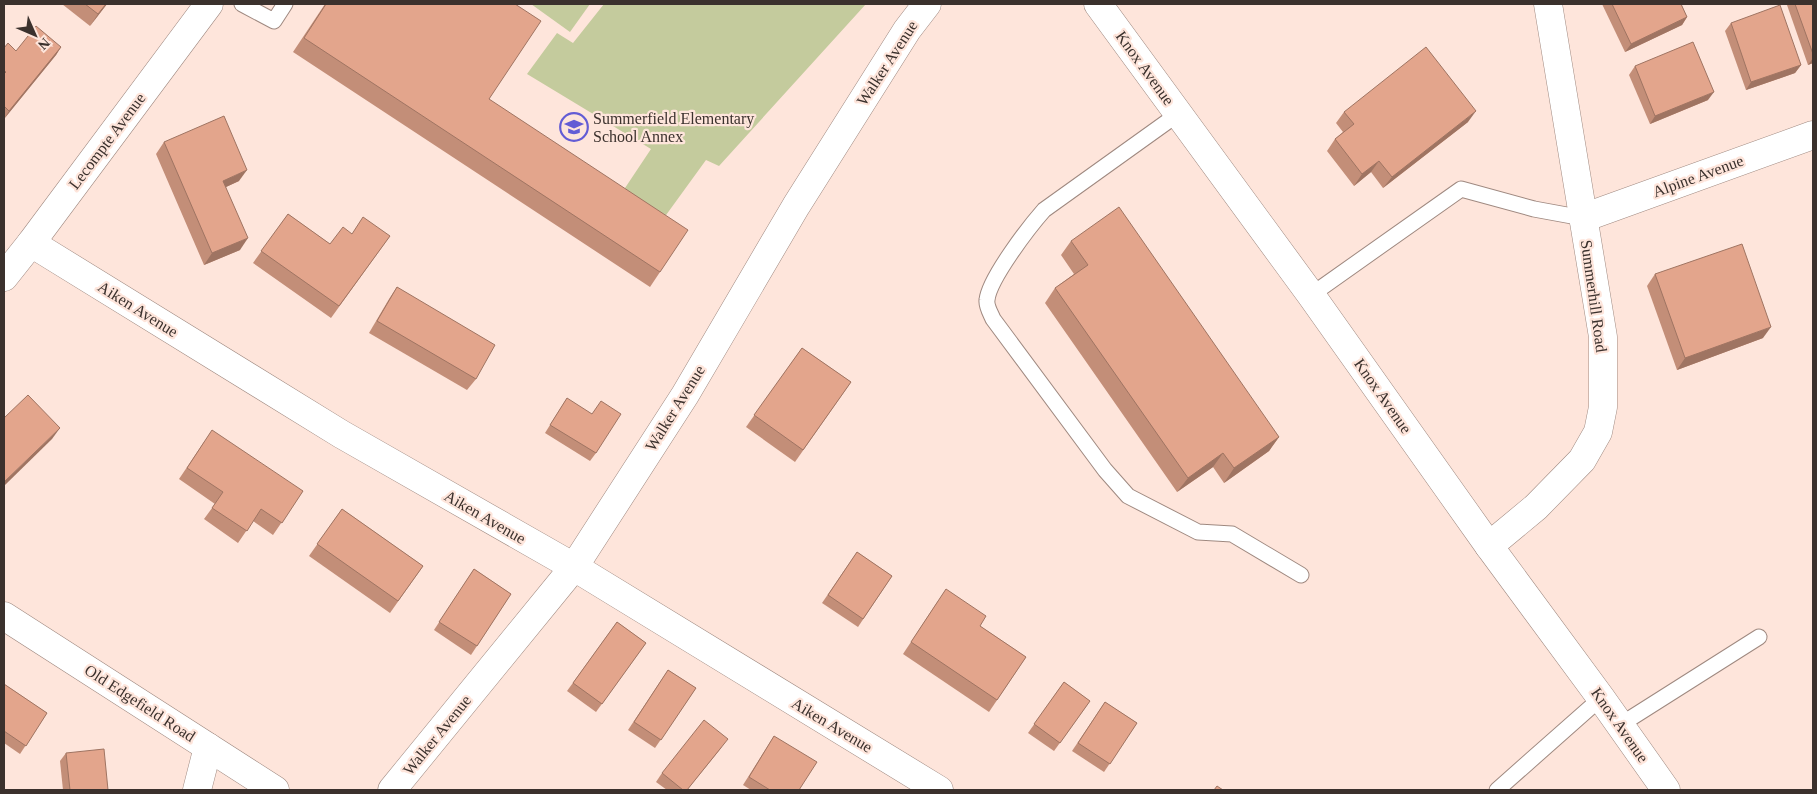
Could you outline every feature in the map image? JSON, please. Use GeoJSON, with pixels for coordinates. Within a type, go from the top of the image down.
{"type":"FeatureCollection","features":[{"type":"Feature","properties":{"kind":"street","name":"Lecompte Avenue"},"geometry":{"type":"LineString","coordinates":[[4,277],[209,4]]}},
{"type":"Feature","properties":{"kind":"street","name":"Walker Avenue"},"geometry":{"type":"LineString","coordinates":[[392,790],[574,567],[685,395],[828,155],[907,30],[927,4]]}},
{"type":"Feature","properties":{"kind":"street","name":"Knox Avenue"},"geometry":{"type":"LineString","coordinates":[[1098,4],[1311,295],[1489,546],[1666,790]]}},
{"type":"Feature","properties":{"kind":"street","name":"Summerhill Road"},"geometry":{"type":"LineString","coordinates":[[1489,546],[1536,507],[1582,460],[1598,432],[1603,407],[1603,336],[1548,4]]}},
{"type":"Feature","properties":{"kind":"street","name":"Alpine Avenue"},"geometry":{"type":"LineString","coordinates":[[1583,218],[1813,135]]}},
{"type":"Feature","properties":{"kind":"street","name":"Aiken Avenue"},"geometry":{"type":"LineString","coordinates":[[31,243],[341,434],[574,567],[939,790]]}},
{"type":"Feature","properties":{"kind":"street","name":"Old Edgefield Road"},"geometry":{"type":"LineString","coordinates":[[4,616],[275,790]]}},
{"type":"Feature","properties":{"kind":"street"},"geometry":{"type":"LineString","coordinates":[[197,790],[208,747]]}},
{"type":"Feature","properties":{"kind":"lane"},"geometry":{"type":"LineString","coordinates":[[242,4],[274,22],[285,4]]}},
{"type":"Feature","properties":{"kind":"lane"},"geometry":{"type":"LineString","coordinates":[[1178,114],[1044,210],[1026,230],[994,282],[987,301],[993,319],[1105,470],[1128,496],[1198,532],[1232,534],[1301,575]]}},
{"type":"Feature","properties":{"kind":"lane"},"geometry":{"type":"LineString","coordinates":[[1311,295],[1461,189],[1534,208],[1583,218]]}},
{"type":"Feature","properties":{"kind":"lane"},"geometry":{"type":"LineString","coordinates":[[1620,725],[1759,637]]}},
{"type":"Feature","properties":{"kind":"lane"},"geometry":{"type":"LineString","coordinates":[[1497,790],[1601,698]]}},
{"type":"Feature","properties":{"kind":"green space"},"geometry":{"type":"Polygon","coordinates":[[[531,4],[590,4],[570,32],[531,4]]]}},
{"type":"Feature","properties":{"kind":"green space"},"geometry":{"type":"Polygon","coordinates":[[[604,4],[866,4],[719,166],[706,160],[661,222],[619,197],[651,149],[527,74],[557,33],[573,43],[604,4]]]}},
{"type":"Feature","properties":{"kind":"building"},"geometry":{"type":"Polygon","coordinates":[[[85,4],[106,4],[98,14],[85,4]]]}},
{"type":"Feature","properties":{"kind":"building"},"geometry":{"type":"Polygon","coordinates":[[[326,4],[515,4],[541,21],[489,99],[688,230],[660,272],[304,38],[326,4]]]}},
{"type":"Feature","properties":{"kind":"building"},"geometry":{"type":"Polygon","coordinates":[[[1612,4],[1681,4],[1687,17],[1631,44],[1612,4]]]}},
{"type":"Feature","properties":{"kind":"building"},"geometry":{"type":"Polygon","coordinates":[[[1795,4],[1813,4],[1813,54],[1795,4]]]}},
{"type":"Feature","properties":{"kind":"building"},"geometry":{"type":"Polygon","coordinates":[[[1780,5],[1801,65],[1751,82],[1731,23],[1780,5]]]}},
{"type":"Feature","properties":{"kind":"building"},"geometry":{"type":"Polygon","coordinates":[[[36,26],[61,47],[9,111],[4,106],[4,74],[6,72],[4,71],[4,48],[8,43],[16,51],[36,26]]]}},
{"type":"Feature","properties":{"kind":"building"},"geometry":{"type":"Polygon","coordinates":[[[1693,42],[1714,92],[1655,116],[1635,66],[1693,42]]]}},
{"type":"Feature","properties":{"kind":"building"},"geometry":{"type":"Polygon","coordinates":[[[1426,47],[1476,111],[1392,177],[1379,161],[1362,174],[1335,139],[1354,124],[1344,112],[1426,47]]]}},
{"type":"Feature","properties":{"kind":"building"},"geometry":{"type":"Polygon","coordinates":[[[224,116],[247,170],[223,181],[248,238],[212,253],[164,142],[224,116]]]}},
{"type":"Feature","properties":{"kind":"building"},"geometry":{"type":"Polygon","coordinates":[[[1119,207],[1279,437],[1234,468],[1223,453],[1188,478],[1055,288],[1088,265],[1071,241],[1119,207]]]}},
{"type":"Feature","properties":{"kind":"building"},"geometry":{"type":"Polygon","coordinates":[[[288,214],[330,244],[343,227],[352,234],[363,217],[390,236],[339,306],[261,251],[288,214]]]}},
{"type":"Feature","properties":{"kind":"building"},"geometry":{"type":"Polygon","coordinates":[[[1742,244],[1771,327],[1685,358],[1655,274],[1742,244]]]}},
{"type":"Feature","properties":{"kind":"building"},"geometry":{"type":"Polygon","coordinates":[[[397,287],[495,345],[476,379],[377,321],[397,287]]]}},
{"type":"Feature","properties":{"kind":"building"},"geometry":{"type":"Polygon","coordinates":[[[802,348],[851,382],[803,450],[754,415],[802,348]]]}},
{"type":"Feature","properties":{"kind":"building"},"geometry":{"type":"Polygon","coordinates":[[[28,395],[60,428],[4,482],[4,418],[28,395]]]}},
{"type":"Feature","properties":{"kind":"building"},"geometry":{"type":"Polygon","coordinates":[[[567,398],[592,414],[601,401],[621,414],[596,453],[550,425],[567,398]]]}},
{"type":"Feature","properties":{"kind":"building"},"geometry":{"type":"Polygon","coordinates":[[[212,430],[303,491],[282,523],[261,509],[247,531],[212,508],[223,492],[187,468],[212,430]]]}},
{"type":"Feature","properties":{"kind":"building"},"geometry":{"type":"Polygon","coordinates":[[[342,509],[423,566],[398,601],[317,544],[342,509]]]}},
{"type":"Feature","properties":{"kind":"building"},"geometry":{"type":"Polygon","coordinates":[[[857,552],[892,576],[863,619],[828,595],[857,552]]]}},
{"type":"Feature","properties":{"kind":"building"},"geometry":{"type":"Polygon","coordinates":[[[474,569],[511,594],[477,646],[439,622],[474,569]]]}},
{"type":"Feature","properties":{"kind":"building"},"geometry":{"type":"Polygon","coordinates":[[[946,589],[986,616],[980,626],[1026,657],[997,700],[911,642],[946,589]]]}},
{"type":"Feature","properties":{"kind":"building"},"geometry":{"type":"Polygon","coordinates":[[[617,622],[646,643],[602,704],[573,683],[617,622]]]}},
{"type":"Feature","properties":{"kind":"building"},"geometry":{"type":"Polygon","coordinates":[[[668,670],[696,688],[661,740],[634,722],[668,670]]]}},
{"type":"Feature","properties":{"kind":"building"},"geometry":{"type":"Polygon","coordinates":[[[1064,682],[1090,701],[1060,743],[1034,724],[1064,682]]]}},
{"type":"Feature","properties":{"kind":"building"},"geometry":{"type":"Polygon","coordinates":[[[4,684],[47,713],[26,746],[4,731],[4,684]]]}},
{"type":"Feature","properties":{"kind":"building"},"geometry":{"type":"Polygon","coordinates":[[[1105,702],[1137,723],[1110,764],[1078,743],[1105,702]]]}},
{"type":"Feature","properties":{"kind":"building"},"geometry":{"type":"Polygon","coordinates":[[[704,720],[728,739],[687,790],[683,790],[662,773],[704,720]]]}},
{"type":"Feature","properties":{"kind":"building"},"geometry":{"type":"Polygon","coordinates":[[[774,736],[817,762],[799,790],[770,790],[749,777],[774,736]]]}},
{"type":"Feature","properties":{"kind":"building"},"geometry":{"type":"Polygon","coordinates":[[[104,749],[108,790],[70,790],[66,753],[104,749]]]}},
{"type":"Feature","properties":{"kind":"building"},"geometry":{"type":"Polygon","coordinates":[[[1217,786],[1223,790],[1214,790],[1217,786]]]}},
{"type":"Feature","properties":{"kind":"place","name":"Summerfield Elementary School Annex"},"geometry":{"type":"Point","coordinates":[574,127]}}]}
